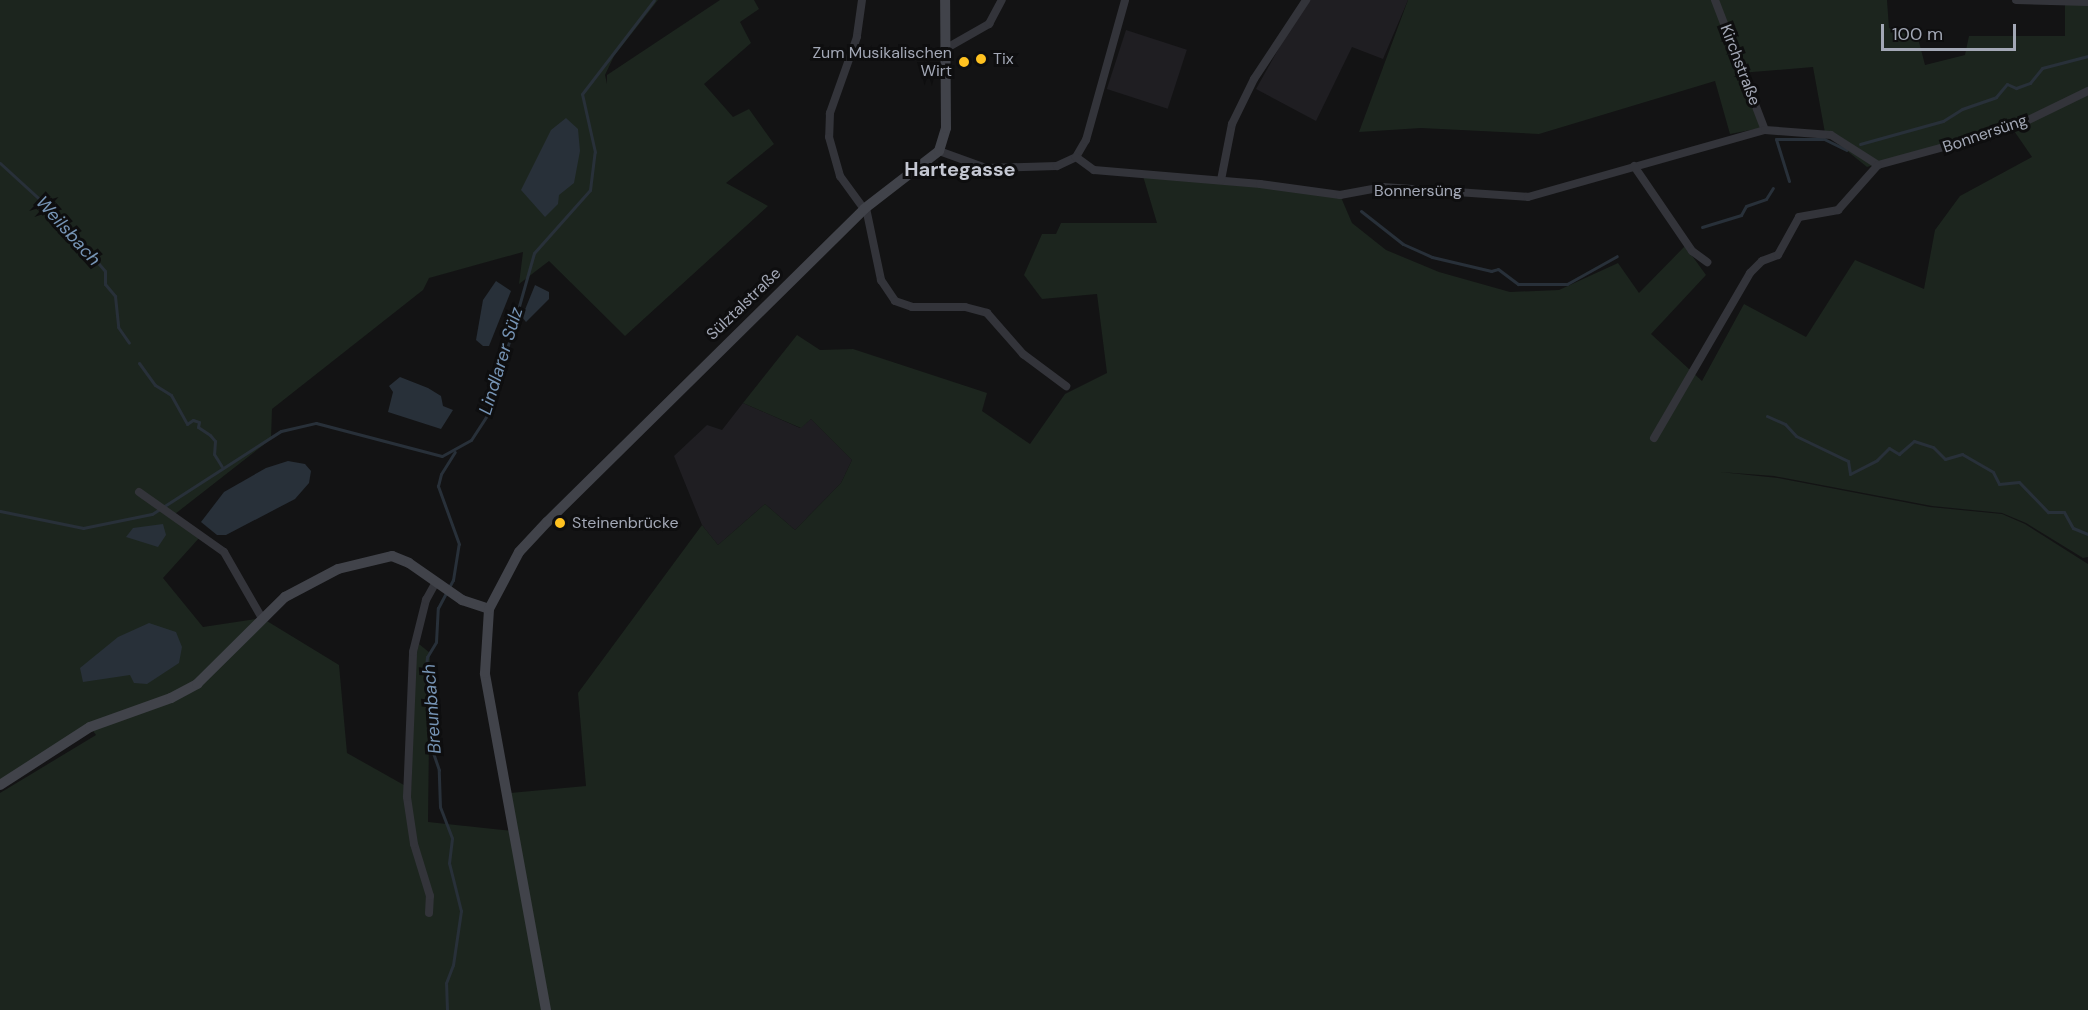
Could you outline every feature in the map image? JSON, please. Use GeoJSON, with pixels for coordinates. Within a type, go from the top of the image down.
{"type":"FeatureCollection","features":[{"type":"Feature","properties":{"kind":"main road"},"geometry":{"type":"LineString","coordinates":[[939,151],[946,128],[945,0]]}},
{"type":"Feature","properties":{"kind":"main road","name":"Sülztalstraße"},"geometry":{"type":"LineString","coordinates":[[489,609],[501,579],[540,529],[865,208],[939,151]]}},
{"type":"Feature","properties":{"kind":"main road"},"geometry":{"type":"LineString","coordinates":[[0,785],[90,727],[171,698],[197,684],[262,618],[312,581],[365,560],[400,559],[453,594],[489,609],[485,673],[546,1010]]}},
{"type":"Feature","properties":{"kind":"street"},"geometry":{"type":"LineString","coordinates":[[862,0],[857,38],[830,113],[829,137],[840,176],[865,208],[880,280],[895,301],[912,307],[965,307],[987,313],[1023,354],[1066,386]]}},
{"type":"Feature","properties":{"kind":"street"},"geometry":{"type":"LineString","coordinates":[[945,49],[989,24],[1002,0]]}},
{"type":"Feature","properties":{"kind":"street"},"geometry":{"type":"LineString","coordinates":[[939,151],[986,168],[1057,166],[1076,158],[1086,140],[1125,0]]}},
{"type":"Feature","properties":{"kind":"street"},"geometry":{"type":"LineString","coordinates":[[1221,180],[1232,124],[1245,97],[1306,0]]}},
{"type":"Feature","properties":{"kind":"street","name":"Kirchstraße"},"geometry":{"type":"LineString","coordinates":[[1715,0],[1765,130]]}},
{"type":"Feature","properties":{"kind":"street"},"geometry":{"type":"LineString","coordinates":[[2016,0],[2088,2]]}},
{"type":"Feature","properties":{"kind":"street","name":"Bonnersüng"},"geometry":{"type":"LineString","coordinates":[[1076,158],[1094,170],[1221,180],[1340,195],[1383,187],[1528,196],[1765,130],[1831,135],[1878,165],[1948,149],[2010,129],[2088,91]]}},
{"type":"Feature","properties":{"kind":"street"},"geometry":{"type":"LineString","coordinates":[[1654,438],[1750,273],[1762,261],[1778,255],[1799,217],[1838,210],[1878,165]]}},
{"type":"Feature","properties":{"kind":"street"},"geometry":{"type":"LineString","coordinates":[[1634,166],[1692,252],[1707,262]]}},
{"type":"Feature","properties":{"kind":"street"},"geometry":{"type":"LineString","coordinates":[[140,492],[224,552],[262,618]]}},
{"type":"Feature","properties":{"kind":"street"},"geometry":{"type":"LineString","coordinates":[[429,913],[430,896],[414,844],[407,797],[413,652],[426,600],[439,585]]}},
{"type":"Feature","properties":{"kind":"shaded area"},"geometry":{"type":"Polygon","coordinates":[[[0,0],[658,0],[614,56],[605,75],[607,84],[607,75],[720,0],[754,0],[759,9],[740,22],[751,43],[704,84],[733,117],[749,109],[774,144],[726,183],[768,206],[625,336],[549,261],[519,284],[523,252],[429,278],[423,290],[272,409],[271,439],[175,514],[200,537],[163,578],[203,627],[262,618],[339,665],[347,753],[411,789],[415,660],[419,644],[430,653],[428,822],[512,831],[543,1010],[0,1010],[0,793],[96,735],[90,727],[0,785],[0,0]]]}},
{"type":"Feature","properties":{"kind":"shaded area"},"geometry":{"type":"Polygon","coordinates":[[[1306,0],[1408,0],[1383,59],[1352,47],[1316,121],[1256,89],[1306,0]]]}},
{"type":"Feature","properties":{"kind":"shaded area"},"geometry":{"type":"Polygon","coordinates":[[[1408,0],[1887,0],[1889,28],[1918,38],[1925,65],[1965,55],[1969,36],[2065,36],[2065,1],[2088,0],[2088,557],[2083,558],[2026,523],[2002,513],[1932,506],[1774,476],[1720,472],[1778,478],[1930,507],[2002,514],[2025,524],[2088,564],[2088,1010],[550,1010],[510,793],[586,786],[578,693],[702,525],[718,545],[765,504],[795,530],[841,483],[852,460],[811,419],[801,428],[743,403],[797,335],[820,350],[853,349],[987,393],[982,411],[1030,444],[1065,394],[1107,373],[1097,294],[1042,299],[1024,275],[1042,234],[1056,234],[1061,223],[1157,223],[1143,176],[1340,195],[1352,223],[1386,250],[1439,272],[1510,292],[1559,290],[1618,263],[1639,293],[1685,246],[1706,275],[1651,334],[1702,381],[1744,304],[1806,337],[1855,260],[1924,289],[1935,230],[1960,196],[2032,157],[2010,125],[1867,167],[1825,133],[1813,67],[1740,73],[1761,128],[1730,134],[1715,81],[1539,134],[1421,128],[1359,132],[1408,0]]]}},
{"type":"Feature","properties":{"kind":"shaded area"},"geometry":{"type":"Polygon","coordinates":[[[1126,30],[1187,50],[1168,109],[1107,89],[1126,30]]]}},
{"type":"Feature","properties":{"kind":"shaded area"},"geometry":{"type":"Polygon","coordinates":[[[566,118],[578,129],[580,151],[574,183],[559,195],[558,204],[545,217],[521,190],[551,130],[566,118]]]}},
{"type":"Feature","properties":{"kind":"shaded area"},"geometry":{"type":"Polygon","coordinates":[[[496,281],[511,291],[489,346],[483,346],[476,340],[483,300],[496,281]]]}},
{"type":"Feature","properties":{"kind":"shaded area"},"geometry":{"type":"Polygon","coordinates":[[[535,285],[549,292],[549,299],[526,322],[522,317],[535,285]]]}},
{"type":"Feature","properties":{"kind":"shaded area"},"geometry":{"type":"Polygon","coordinates":[[[400,377],[441,396],[443,406],[453,410],[441,429],[388,412],[393,392],[389,386],[400,377]]]}},
{"type":"Feature","properties":{"kind":"shaded area"},"geometry":{"type":"Polygon","coordinates":[[[743,403],[800,428],[811,419],[852,460],[841,483],[795,530],[765,504],[718,545],[702,525],[674,456],[707,425],[722,430],[743,403]]]}},
{"type":"Feature","properties":{"kind":"shaded area"},"geometry":{"type":"Polygon","coordinates":[[[288,461],[305,464],[311,471],[309,483],[295,499],[226,535],[217,535],[201,522],[224,492],[266,468],[288,461]]]}},
{"type":"Feature","properties":{"kind":"shaded area"},"geometry":{"type":"Polygon","coordinates":[[[163,524],[166,535],[158,547],[126,537],[133,528],[163,524]]]}},
{"type":"Feature","properties":{"kind":"shaded area"},"geometry":{"type":"Polygon","coordinates":[[[149,623],[176,632],[182,647],[179,663],[147,684],[134,683],[130,675],[83,682],[80,668],[118,637],[149,623]]]}},
{"type":"Feature","properties":{"kind":"waterway","name":"Lindlarer Sülz"},"geometry":{"type":"LineString","coordinates":[[0,511],[83,528],[152,514],[281,431],[316,423],[442,456],[471,440],[489,412],[534,253],[590,190],[595,152],[582,94],[654,0]]}},
{"type":"Feature","properties":{"kind":"waterway"},"geometry":{"type":"LineString","coordinates":[[1860,144],[1943,121],[1962,109],[1996,97],[2007,84],[2016,88],[2030,83],[2042,68],[2088,56]]}},
{"type":"Feature","properties":{"kind":"waterway"},"geometry":{"type":"LineString","coordinates":[[1789,181],[1776,139],[1824,139],[1847,150]]}},
{"type":"Feature","properties":{"kind":"waterway","name":"Weilsbach"},"geometry":{"type":"LineString","coordinates":[[0,163],[58,216],[105,271],[105,284],[115,296],[118,327],[129,343]]}},
{"type":"Feature","properties":{"kind":"waterway"},"geometry":{"type":"LineString","coordinates":[[1702,227],[1741,215],[1746,206],[1766,199],[1773,188]]}},
{"type":"Feature","properties":{"kind":"waterway"},"geometry":{"type":"LineString","coordinates":[[1361,211],[1403,244],[1432,257],[1491,271],[1498,269],[1518,284],[1567,284],[1617,256]]}},
{"type":"Feature","properties":{"kind":"waterway","name":"Weilsbach"},"geometry":{"type":"LineString","coordinates":[[139,363],[155,385],[171,395],[187,424],[193,420],[199,422],[198,427],[215,441],[214,454],[222,467]]}},
{"type":"Feature","properties":{"kind":"waterway"},"geometry":{"type":"LineString","coordinates":[[1767,416],[1785,424],[1796,436],[1848,461],[1850,474],[1877,460],[1889,448],[1899,454],[1914,441],[1933,447],[1945,459],[1962,454],[1993,472],[1999,484],[2019,482],[2048,512],[2064,512],[2073,528],[2088,534]]}},
{"type":"Feature","properties":{"kind":"waterway","name":"Breunbach"},"geometry":{"type":"LineString","coordinates":[[447,1010],[446,983],[453,965],[461,911],[449,863],[452,838],[440,807],[439,770],[432,750],[426,668],[427,657],[436,642],[438,608],[453,580],[459,544],[438,486],[441,474],[455,452]]}},
{"type":"Feature","properties":{"kind":"place","name":"Tix"},"geometry":{"type":"Point","coordinates":[981,59]}},
{"type":"Feature","properties":{"kind":"place","name":"Zum Musikalischen Wirt"},"geometry":{"type":"Point","coordinates":[964,62]}},
{"type":"Feature","properties":{"kind":"place","name":"Steinenbrücke"},"geometry":{"type":"Point","coordinates":[560,523]}},
{"type":"Feature","properties":{"kind":"district","name":"Hartegasse"},"geometry":{"type":"Point","coordinates":[960,169]}}]}
